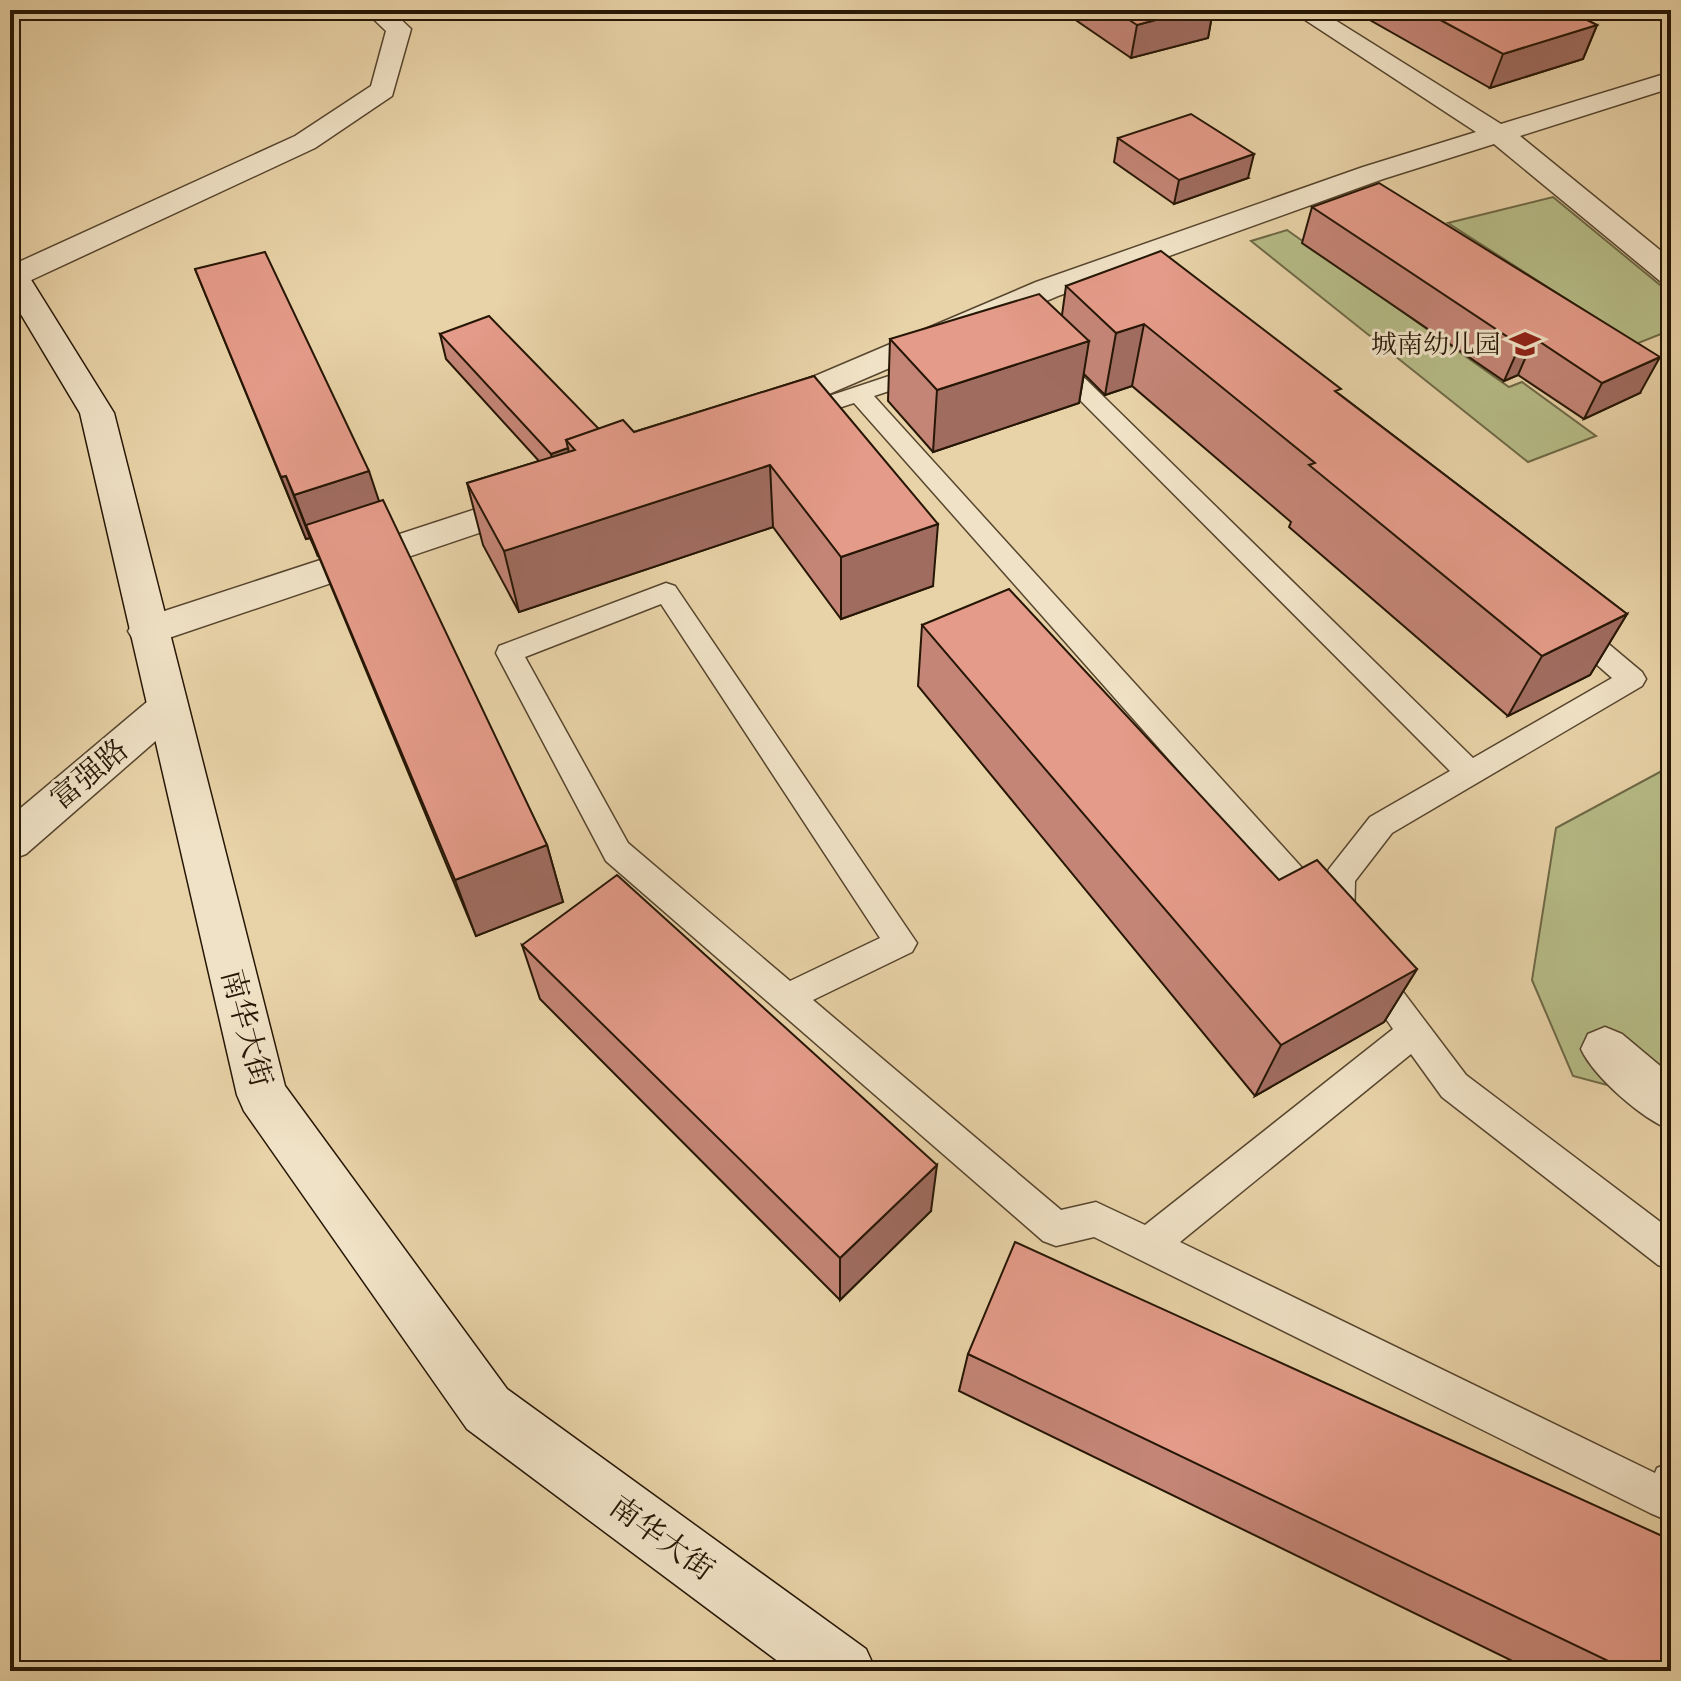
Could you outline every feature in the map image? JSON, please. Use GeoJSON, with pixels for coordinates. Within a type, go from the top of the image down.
{"type":"FeatureCollection","features":[{"type":"Feature","properties":{"kind":"street"},"geometry":{"type":"LineString","coordinates":[[12,273],[305,142],[383,90],[399,29],[377,10]]}},
{"type":"Feature","properties":{"kind":"street"},"geometry":{"type":"LineString","coordinates":[[1302,10],[1390,63],[1497,134],[1671,274]]}},
{"type":"Feature","properties":{"kind":"street"},"geometry":{"type":"LineString","coordinates":[[750,423],[1047,289],[1373,173],[1671,80]]}},
{"type":"Feature","properties":{"kind":"street","name":"南华大街"},"geometry":{"type":"LineString","coordinates":[[12,273],[97,413],[262,1095],[487,1409],[844,1671]]}},
{"type":"Feature","properties":{"kind":"street"},"geometry":{"type":"LineString","coordinates":[[148,631],[568,490]]}},
{"type":"Feature","properties":{"kind":"street","name":"富强路"},"geometry":{"type":"LineString","coordinates":[[10,842],[168,707]]}},
{"type":"Feature","properties":{"kind":"street"},"geometry":{"type":"LineString","coordinates":[[1671,1070],[1605,1049],[1671,1107]]}},
{"type":"Feature","properties":{"kind":"lane"},"geometry":{"type":"LineString","coordinates":[[1040,348],[1470,773]]}},
{"type":"Feature","properties":{"kind":"lane"},"geometry":{"type":"LineString","coordinates":[[750,423],[859,394],[958,361]]}},
{"type":"Feature","properties":{"kind":"lane"},"geometry":{"type":"LineString","coordinates":[[859,394],[1338,929],[1454,1086],[1671,1252]]}},
{"type":"Feature","properties":{"kind":"lane"},"geometry":{"type":"LineString","coordinates":[[786,998],[901,943],[666,592],[509,653],[617,852],[786,998],[1056,1229],[1096,1219],[1664,1499],[1671,1482]]}},
{"type":"Feature","properties":{"kind":"lane"},"geometry":{"type":"LineString","coordinates":[[1338,929],[1340,878],[1381,825],[1632,679],[1548,607]]}},
{"type":"Feature","properties":{"kind":"lane"},"geometry":{"type":"LineString","coordinates":[[1148,1245],[1414,1032]]}},
{"type":"Feature","properties":{"kind":"green space"},"geometry":{"type":"Polygon","coordinates":[[[1553,197],[1671,294],[1671,330],[1636,344],[1448,223],[1553,197]]]}},
{"type":"Feature","properties":{"kind":"green space"},"geometry":{"type":"Polygon","coordinates":[[[1287,230],[1509,387],[1522,382],[1596,436],[1528,462],[1251,241],[1287,230]]]}},
{"type":"Feature","properties":{"kind":"green space"},"geometry":{"type":"Polygon","coordinates":[[[1671,766],[1671,1102],[1573,1076],[1532,980],[1556,828],[1671,766]]]}},
{"type":"Feature","properties":{"kind":"building"},"geometry":{"type":"Polygon","coordinates":[[[1114,10],[1193,10],[1137,25],[1114,10]]]}},
{"type":"Feature","properties":{"kind":"building"},"geometry":{"type":"Polygon","coordinates":[[[1422,10],[1567,10],[1597,25],[1503,54],[1422,10]]]}},
{"type":"Feature","properties":{"kind":"building"},"geometry":{"type":"Polygon","coordinates":[[[1191,114],[1254,154],[1179,180],[1118,138],[1191,114]]]}},
{"type":"Feature","properties":{"kind":"building"},"geometry":{"type":"Polygon","coordinates":[[[1379,183],[1660,357],[1602,383],[1534,338],[1520,345],[1312,207],[1379,183]]]}},
{"type":"Feature","properties":{"kind":"building"},"geometry":{"type":"Polygon","coordinates":[[[1161,251],[1341,389],[1335,391],[1627,614],[1542,656],[1309,465],[1315,463],[1144,324],[1116,333],[1066,286],[1161,251]]]}},
{"type":"Feature","properties":{"kind":"building"},"geometry":{"type":"Polygon","coordinates":[[[265,252],[369,471],[294,495],[286,476],[281,477],[195,269],[265,252]]]}},
{"type":"Feature","properties":{"kind":"building"},"geometry":{"type":"Polygon","coordinates":[[[1039,294],[1089,341],[937,390],[890,339],[1039,294]]]}},
{"type":"Feature","properties":{"kind":"building"},"geometry":{"type":"Polygon","coordinates":[[[489,316],[599,429],[566,440],[568,448],[551,454],[440,334],[489,316]]]}},
{"type":"Feature","properties":{"kind":"building"},"geometry":{"type":"Polygon","coordinates":[[[814,376],[938,524],[841,557],[770,465],[504,551],[467,483],[575,450],[566,440],[623,420],[634,432],[814,376]]]}},
{"type":"Feature","properties":{"kind":"building"},"geometry":{"type":"Polygon","coordinates":[[[383,500],[547,845],[455,880],[306,525],[383,500]]]}},
{"type":"Feature","properties":{"kind":"building"},"geometry":{"type":"Polygon","coordinates":[[[1009,589],[1279,880],[1317,860],[1417,969],[1281,1045],[922,625],[1009,589]]]}},
{"type":"Feature","properties":{"kind":"building"},"geometry":{"type":"Polygon","coordinates":[[[617,875],[937,1165],[840,1258],[522,945],[617,875]]]}},
{"type":"Feature","properties":{"kind":"building"},"geometry":{"type":"Polygon","coordinates":[[[1015,1242],[1671,1540],[1671,1671],[1629,1671],[968,1354],[1015,1242]]]}},
{"type":"Feature","properties":{"kind":"place","name":"城南幼儿园"},"geometry":{"type":"Point","coordinates":[1525,344]}}]}
